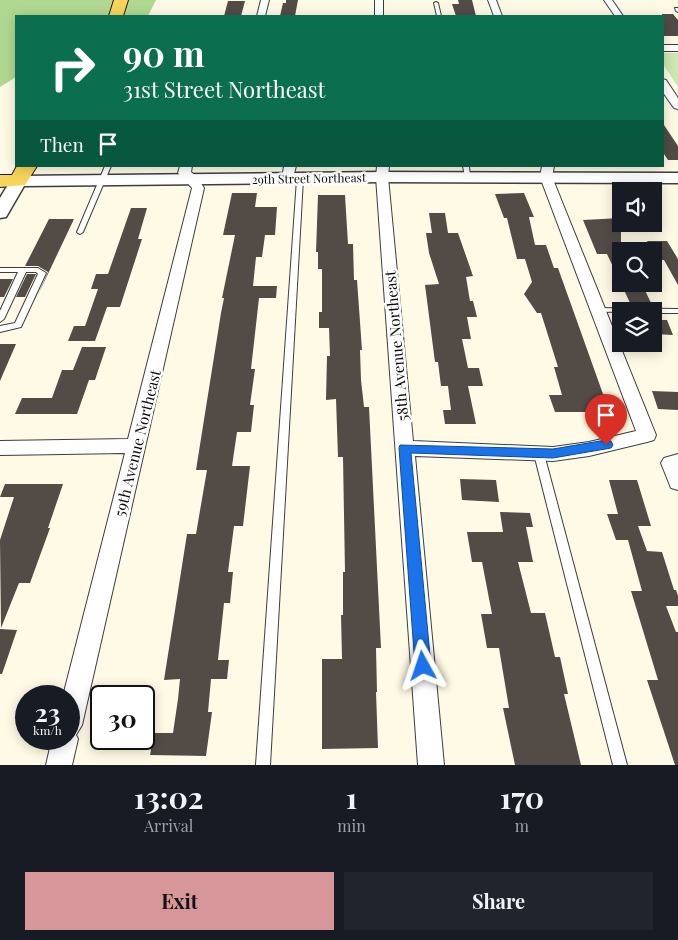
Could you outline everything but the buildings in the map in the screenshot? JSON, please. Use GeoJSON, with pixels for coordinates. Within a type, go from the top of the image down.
{"type":"FeatureCollection","features":[{"type":"Feature","properties":{"kind":"main road"},"geometry":{"type":"LineString","coordinates":[[116,15],[121,0]]}},
{"type":"Feature","properties":{"kind":"street"},"geometry":{"type":"LineString","coordinates":[[261,15],[265,0]]}},
{"type":"Feature","properties":{"kind":"street"},"geometry":{"type":"LineString","coordinates":[[379,0],[379,15]]}},
{"type":"Feature","properties":{"kind":"street"},"geometry":{"type":"LineString","coordinates":[[492,0],[498,15]]}},
{"type":"Feature","properties":{"kind":"street"},"geometry":{"type":"LineString","coordinates":[[608,0],[618,15]]}},
{"type":"Feature","properties":{"kind":"street"},"geometry":{"type":"LineString","coordinates":[[664,48],[678,48]]}},
{"type":"Feature","properties":{"kind":"street"},"geometry":{"type":"LineString","coordinates":[[664,85],[678,106]]}},
{"type":"Feature","properties":{"kind":"street","name":"29th Street Northeast"},"geometry":{"type":"LineString","coordinates":[[15,176],[104,173],[292,175],[383,172],[547,172],[616,182]]}},
{"type":"Feature","properties":{"kind":"street","name":"58th Avenue Northeast"},"geometry":{"type":"LineString","coordinates":[[383,172],[431,765]]}},
{"type":"Feature","properties":{"kind":"street"},"geometry":{"type":"LineString","coordinates":[[405,448],[539,454],[589,449],[647,435],[547,172]]}},
{"type":"Feature","properties":{"kind":"street","name":"59th Avenue Northeast"},"geometry":{"type":"LineString","coordinates":[[79,685],[198,188],[190,173]]}},
{"type":"Feature","properties":{"kind":"street"},"geometry":{"type":"LineString","coordinates":[[0,213],[15,176]]}},
{"type":"Feature","properties":{"kind":"street","name":"29th Street Northeast"},"geometry":{"type":"LineString","coordinates":[[655,182],[678,178]]}},
{"type":"Feature","properties":{"kind":"street"},"geometry":{"type":"LineString","coordinates":[[0,448],[137,446]]}},
{"type":"Feature","properties":{"kind":"street"},"geometry":{"type":"LineString","coordinates":[[674,462],[678,482]]}},
{"type":"Feature","properties":{"kind":"street"},"geometry":{"type":"LineString","coordinates":[[59,765],[63,750]]}},
{"type":"Feature","properties":{"kind":"lane"},"geometry":{"type":"LineString","coordinates":[[436,3],[439,15]]}},
{"type":"Feature","properties":{"kind":"lane"},"geometry":{"type":"LineString","coordinates":[[80,232],[104,173]]}},
{"type":"Feature","properties":{"kind":"lane"},"geometry":{"type":"LineString","coordinates":[[264,765],[292,175]]}},
{"type":"Feature","properties":{"kind":"lane"},"geometry":{"type":"LineString","coordinates":[[0,319],[23,270]]}},
{"type":"Feature","properties":{"kind":"lane"},"geometry":{"type":"LineString","coordinates":[[0,329],[18,325],[42,273],[38,270],[1,272]]}},
{"type":"Feature","properties":{"kind":"lane"},"geometry":{"type":"LineString","coordinates":[[598,310],[678,311]]}},
{"type":"Feature","properties":{"kind":"lane"},"geometry":{"type":"LineString","coordinates":[[539,454],[620,765]]}},
{"type":"Feature","properties":{"kind":"green space"},"geometry":{"type":"Polygon","coordinates":[[[0,0],[156,0],[148,15],[15,15],[15,78],[0,87],[0,0]]]}},
{"type":"Feature","properties":{"kind":"green space"},"geometry":{"type":"Polygon","coordinates":[[[664,53],[678,53],[678,87],[664,66],[664,53]]]}},
{"type":"Feature","properties":{"kind":"route"},"geometry":{"type":"LineString","coordinates":[[423,666],[405,448],[553,454],[606,445]]}}]}
